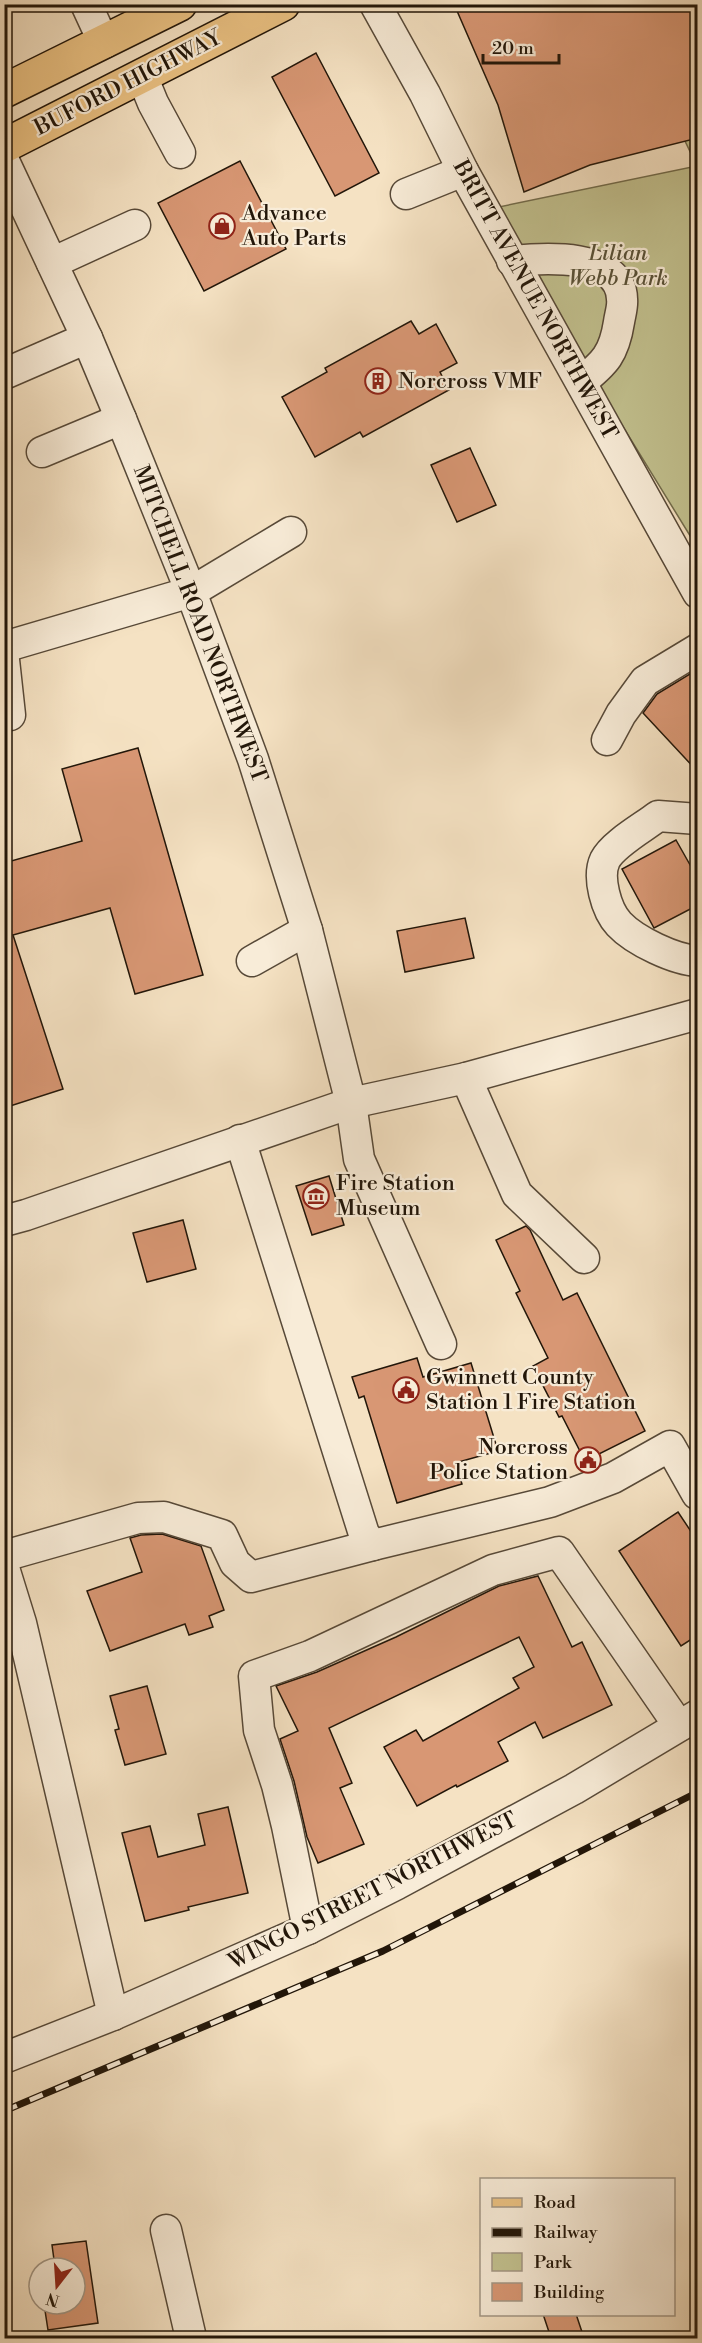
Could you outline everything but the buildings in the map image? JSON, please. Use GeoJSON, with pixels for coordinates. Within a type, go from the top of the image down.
{"type":"FeatureCollection","features":[{"type":"Feature","properties":{"kind":"main road","name":"BUFORD HIGHWAY"},"geometry":{"type":"LineString","coordinates":[[4,91],[180,4]]}},
{"type":"Feature","properties":{"kind":"main road","name":"BUFORD HIGHWAY"},"geometry":{"type":"LineString","coordinates":[[4,146],[284,4]]}},
{"type":"Feature","properties":{"kind":"street"},"geometry":{"type":"LineString","coordinates":[[86,4],[104,43]]}},
{"type":"Feature","properties":{"kind":"street","name":"BRITT AVENUE NORTHWEST"},"geometry":{"type":"LineString","coordinates":[[375,4],[512,261],[698,593]]}},
{"type":"Feature","properties":{"kind":"street"},"geometry":{"type":"LineString","coordinates":[[142,76],[153,103],[180,153]]}},
{"type":"Feature","properties":{"kind":"street","name":"MITCHELL ROAD NORTHWEST"},"geometry":{"type":"LineString","coordinates":[[4,161],[87,338],[121,419],[191,592],[253,759],[307,930],[351,1103],[359,1159],[441,1344]]}},
{"type":"Feature","properties":{"kind":"street"},"geometry":{"type":"LineString","coordinates":[[405,194],[463,171]]}},
{"type":"Feature","properties":{"kind":"street"},"geometry":{"type":"LineString","coordinates":[[52,263],[135,225]]}},
{"type":"Feature","properties":{"kind":"street"},"geometry":{"type":"LineString","coordinates":[[512,261],[547,257],[575,260],[601,269],[615,278],[623,298],[617,337],[604,363],[581,382]]}},
{"type":"Feature","properties":{"kind":"street"},"geometry":{"type":"LineString","coordinates":[[4,374],[87,338]]}},
{"type":"Feature","properties":{"kind":"street"},"geometry":{"type":"LineString","coordinates":[[42,452],[121,419]]}},
{"type":"Feature","properties":{"kind":"street"},"geometry":{"type":"LineString","coordinates":[[4,647],[191,592],[291,532]]}},
{"type":"Feature","properties":{"kind":"street"},"geometry":{"type":"LineString","coordinates":[[607,740],[621,714],[645,681],[698,649]]}},
{"type":"Feature","properties":{"kind":"street"},"geometry":{"type":"LineString","coordinates":[[4,660],[10,715]]}},
{"type":"Feature","properties":{"kind":"street"},"geometry":{"type":"LineString","coordinates":[[698,819],[658,816],[611,851],[601,870],[605,898],[619,924],[650,945],[687,961],[698,961]]}},
{"type":"Feature","properties":{"kind":"street"},"geometry":{"type":"LineString","coordinates":[[252,961],[307,930]]}},
{"type":"Feature","properties":{"kind":"street"},"geometry":{"type":"LineString","coordinates":[[4,1221],[351,1103],[466,1078],[698,1014]]}},
{"type":"Feature","properties":{"kind":"street"},"geometry":{"type":"LineString","coordinates":[[466,1078],[517,1194],[584,1258]]}},
{"type":"Feature","properties":{"kind":"street"},"geometry":{"type":"LineString","coordinates":[[240,1140],[364,1534],[373,1545]]}},
{"type":"Feature","properties":{"kind":"street"},"geometry":{"type":"LineString","coordinates":[[4,1556],[138,1518],[164,1517],[222,1535],[235,1563],[252,1577],[550,1502],[613,1478],[670,1446],[697,1494]]}},
{"type":"Feature","properties":{"kind":"street"},"geometry":{"type":"LineString","coordinates":[[308,1929],[288,1826],[259,1730],[254,1676],[310,1656],[493,1570],[559,1552],[688,1720]]}},
{"type":"Feature","properties":{"kind":"street"},"geometry":{"type":"LineString","coordinates":[[4,1568],[13,1626],[112,2015]]}},
{"type":"Feature","properties":{"kind":"street","name":"WINGO STREET NORTHWEST"},"geometry":{"type":"LineString","coordinates":[[4,2058],[112,2015],[308,1929],[574,1789],[688,1720]]}},
{"type":"Feature","properties":{"kind":"street"},"geometry":{"type":"LineString","coordinates":[[166,2230],[191,2338]]}},
{"type":"Feature","properties":{"kind":"green space"},"geometry":{"type":"Polygon","coordinates":[[[697,5],[697,166],[685,141],[697,5]]]}},
{"type":"Feature","properties":{"kind":"green space","name":"Lilian Webb Park"},"geometry":{"type":"Polygon","coordinates":[[[697,166],[697,547],[489,209],[697,166]]]}},
{"type":"Feature","properties":{"kind":"railway"},"geometry":{"type":"LineString","coordinates":[[4,2111],[383,1951],[698,1792]]}},
{"type":"Feature","properties":{"kind":"place","name":"Advance Auto Parts"},"geometry":{"type":"Point","coordinates":[222,226]}},
{"type":"Feature","properties":{"kind":"place","name":"Norcross VMF"},"geometry":{"type":"Point","coordinates":[378,381]}},
{"type":"Feature","properties":{"kind":"place","name":"Fire Station Museum"},"geometry":{"type":"Point","coordinates":[316,1196]}},
{"type":"Feature","properties":{"kind":"place","name":"Gwinnett County Station 1 Fire Station"},"geometry":{"type":"Point","coordinates":[406,1390]}},
{"type":"Feature","properties":{"kind":"place","name":"Norcross Police Station"},"geometry":{"type":"Point","coordinates":[588,1460]}}]}
